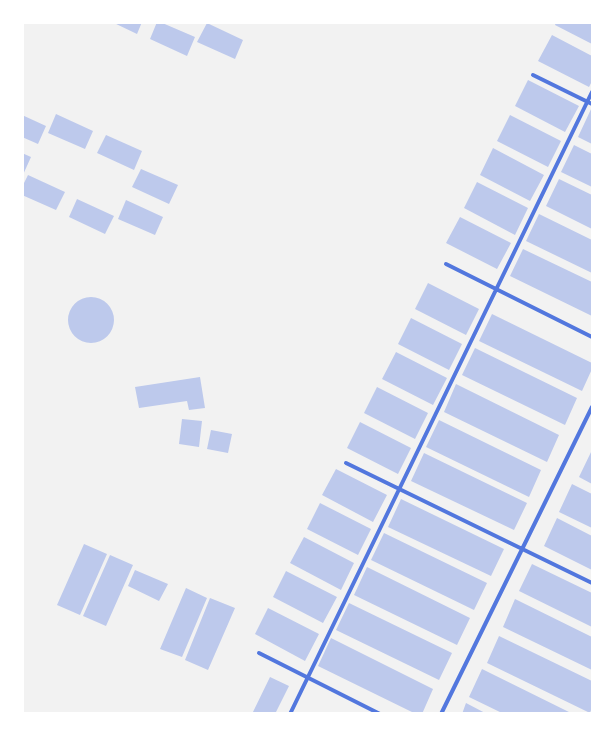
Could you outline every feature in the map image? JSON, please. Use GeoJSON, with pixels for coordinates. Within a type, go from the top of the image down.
{"type":"FeatureCollection","features":[{"type":"Feature","properties":{"kind":"lane"},"geometry":{"type":"LineString","coordinates":[[533,75],[590,103]]}},
{"type":"Feature","properties":{"kind":"lane"},"geometry":{"type":"LineString","coordinates":[[290,714],[496,289],[590,103],[592,92]]}},
{"type":"Feature","properties":{"kind":"lane"},"geometry":{"type":"LineString","coordinates":[[446,264],[592,337]]}},
{"type":"Feature","properties":{"kind":"lane"},"geometry":{"type":"LineString","coordinates":[[441,714],[592,407]]}},
{"type":"Feature","properties":{"kind":"lane"},"geometry":{"type":"LineString","coordinates":[[346,462],[592,583]]}},
{"type":"Feature","properties":{"kind":"lane"},"geometry":{"type":"LineString","coordinates":[[259,653],[380,714]]}},
{"type":"Feature","properties":{"kind":"building"},"geometry":{"type":"Polygon","coordinates":[[[112,22],[142,22],[137,34],[112,22]]]}},
{"type":"Feature","properties":{"kind":"building"},"geometry":{"type":"Polygon","coordinates":[[[157,22],[195,37],[187,56],[150,39],[157,22]]]}},
{"type":"Feature","properties":{"kind":"building"},"geometry":{"type":"Polygon","coordinates":[[[556,22],[592,22],[592,44],[555,25],[556,22]]]}},
{"type":"Feature","properties":{"kind":"building"},"geometry":{"type":"Polygon","coordinates":[[[207,23],[243,40],[235,59],[197,42],[207,23]]]}},
{"type":"Feature","properties":{"kind":"building"},"geometry":{"type":"Polygon","coordinates":[[[552,35],[592,56],[592,81],[589,87],[538,61],[552,35]]]}},
{"type":"Feature","properties":{"kind":"building"},"geometry":{"type":"Polygon","coordinates":[[[528,80],[579,106],[565,132],[515,106],[528,80]]]}},
{"type":"Feature","properties":{"kind":"building"},"geometry":{"type":"Polygon","coordinates":[[[592,107],[592,144],[578,137],[592,107]]]}},
{"type":"Feature","properties":{"kind":"building"},"geometry":{"type":"Polygon","coordinates":[[[56,114],[93,131],[85,149],[48,133],[56,114]]]}},
{"type":"Feature","properties":{"kind":"building"},"geometry":{"type":"Polygon","coordinates":[[[22,115],[46,126],[38,144],[22,137],[22,115]]]}},
{"type":"Feature","properties":{"kind":"building"},"geometry":{"type":"Polygon","coordinates":[[[510,115],[561,141],[548,167],[497,141],[510,115]]]}},
{"type":"Feature","properties":{"kind":"building"},"geometry":{"type":"Polygon","coordinates":[[[106,135],[142,151],[134,170],[97,153],[106,135]]]}},
{"type":"Feature","properties":{"kind":"building"},"geometry":{"type":"Polygon","coordinates":[[[574,145],[592,154],[592,187],[561,172],[574,145]]]}},
{"type":"Feature","properties":{"kind":"building"},"geometry":{"type":"Polygon","coordinates":[[[493,148],[544,175],[530,201],[480,175],[493,148]]]}},
{"type":"Feature","properties":{"kind":"building"},"geometry":{"type":"Polygon","coordinates":[[[22,153],[31,157],[22,177],[22,153]]]}},
{"type":"Feature","properties":{"kind":"building"},"geometry":{"type":"Polygon","coordinates":[[[141,169],[178,185],[169,204],[132,187],[141,169]]]}},
{"type":"Feature","properties":{"kind":"building"},"geometry":{"type":"Polygon","coordinates":[[[28,175],[65,192],[56,210],[22,195],[22,187],[28,175]]]}},
{"type":"Feature","properties":{"kind":"building"},"geometry":{"type":"Polygon","coordinates":[[[559,179],[592,195],[592,229],[546,206],[559,179]]]}},
{"type":"Feature","properties":{"kind":"building"},"geometry":{"type":"Polygon","coordinates":[[[477,182],[528,208],[515,235],[464,208],[477,182]]]}},
{"type":"Feature","properties":{"kind":"building"},"geometry":{"type":"Polygon","coordinates":[[[77,199],[114,216],[105,234],[69,217],[77,199]]]}},
{"type":"Feature","properties":{"kind":"building"},"geometry":{"type":"Polygon","coordinates":[[[126,200],[163,217],[155,235],[118,219],[126,200]]]}},
{"type":"Feature","properties":{"kind":"building"},"geometry":{"type":"Polygon","coordinates":[[[539,214],[592,240],[592,273],[526,241],[539,214]]]}},
{"type":"Feature","properties":{"kind":"building"},"geometry":{"type":"Polygon","coordinates":[[[460,217],[511,243],[497,269],[446,243],[460,217]]]}},
{"type":"Feature","properties":{"kind":"building"},"geometry":{"type":"Polygon","coordinates":[[[523,249],[592,282],[592,316],[510,276],[523,249]]]}},
{"type":"Feature","properties":{"kind":"building"},"geometry":{"type":"Polygon","coordinates":[[[428,283],[479,309],[466,335],[415,309],[428,283]]]}},
{"type":"Feature","properties":{"kind":"building"},"geometry":{"type":"Polygon","coordinates":[[[91,297],[107,304],[114,320],[107,336],[91,343],[75,336],[68,320],[75,304],[91,297]]]}},
{"type":"Feature","properties":{"kind":"building"},"geometry":{"type":"Polygon","coordinates":[[[492,314],[592,363],[592,369],[582,391],[479,341],[492,314]]]}},
{"type":"Feature","properties":{"kind":"building"},"geometry":{"type":"Polygon","coordinates":[[[411,318],[462,344],[449,370],[398,344],[411,318]]]}},
{"type":"Feature","properties":{"kind":"building"},"geometry":{"type":"Polygon","coordinates":[[[475,348],[577,398],[565,425],[462,375],[475,348]]]}},
{"type":"Feature","properties":{"kind":"building"},"geometry":{"type":"Polygon","coordinates":[[[396,352],[447,378],[433,405],[382,379],[396,352]]]}},
{"type":"Feature","properties":{"kind":"building"},"geometry":{"type":"Polygon","coordinates":[[[200,377],[205,408],[189,410],[187,401],[139,408],[135,387],[200,377]]]}},
{"type":"Feature","properties":{"kind":"building"},"geometry":{"type":"Polygon","coordinates":[[[456,384],[559,435],[547,462],[444,412],[456,384]]]}},
{"type":"Feature","properties":{"kind":"building"},"geometry":{"type":"Polygon","coordinates":[[[377,387],[428,413],[415,439],[364,413],[377,387]]]}},
{"type":"Feature","properties":{"kind":"building"},"geometry":{"type":"Polygon","coordinates":[[[182,419],[202,421],[199,447],[179,444],[182,419]]]}},
{"type":"Feature","properties":{"kind":"building"},"geometry":{"type":"Polygon","coordinates":[[[439,420],[541,470],[529,497],[426,447],[439,420]]]}},
{"type":"Feature","properties":{"kind":"building"},"geometry":{"type":"Polygon","coordinates":[[[360,422],[411,448],[398,474],[347,448],[360,422]]]}},
{"type":"Feature","properties":{"kind":"building"},"geometry":{"type":"Polygon","coordinates":[[[211,430],[232,434],[228,453],[207,449],[211,430]]]}},
{"type":"Feature","properties":{"kind":"building"},"geometry":{"type":"Polygon","coordinates":[[[592,450],[592,484],[579,477],[592,450]]]}},
{"type":"Feature","properties":{"kind":"building"},"geometry":{"type":"Polygon","coordinates":[[[424,453],[527,503],[514,530],[411,481],[424,453]]]}},
{"type":"Feature","properties":{"kind":"building"},"geometry":{"type":"Polygon","coordinates":[[[336,469],[387,495],[373,522],[322,495],[336,469]]]}},
{"type":"Feature","properties":{"kind":"building"},"geometry":{"type":"Polygon","coordinates":[[[572,484],[592,494],[592,528],[559,512],[572,484]]]}},
{"type":"Feature","properties":{"kind":"building"},"geometry":{"type":"Polygon","coordinates":[[[401,499],[504,549],[491,576],[388,527],[401,499]]]}},
{"type":"Feature","properties":{"kind":"building"},"geometry":{"type":"Polygon","coordinates":[[[320,503],[371,529],[358,555],[307,529],[320,503]]]}},
{"type":"Feature","properties":{"kind":"building"},"geometry":{"type":"Polygon","coordinates":[[[557,518],[592,536],[592,570],[544,546],[557,518]]]}},
{"type":"Feature","properties":{"kind":"building"},"geometry":{"type":"Polygon","coordinates":[[[384,533],[487,583],[474,610],[371,560],[384,533]]]}},
{"type":"Feature","properties":{"kind":"building"},"geometry":{"type":"Polygon","coordinates":[[[304,537],[354,563],[341,590],[290,563],[304,537]]]}},
{"type":"Feature","properties":{"kind":"building"},"geometry":{"type":"Polygon","coordinates":[[[84,544],[107,554],[80,615],[57,605],[84,544]]]}},
{"type":"Feature","properties":{"kind":"building"},"geometry":{"type":"Polygon","coordinates":[[[110,555],[133,565],[106,626],[83,616],[110,555]]]}},
{"type":"Feature","properties":{"kind":"building"},"geometry":{"type":"Polygon","coordinates":[[[532,564],[592,593],[592,627],[519,591],[532,564]]]}},
{"type":"Feature","properties":{"kind":"building"},"geometry":{"type":"Polygon","coordinates":[[[367,567],[470,618],[457,645],[354,595],[367,567]]]}},
{"type":"Feature","properties":{"kind":"building"},"geometry":{"type":"Polygon","coordinates":[[[135,570],[168,584],[159,601],[128,586],[135,570]]]}},
{"type":"Feature","properties":{"kind":"building"},"geometry":{"type":"Polygon","coordinates":[[[286,571],[337,597],[323,623],[273,597],[286,571]]]}},
{"type":"Feature","properties":{"kind":"building"},"geometry":{"type":"Polygon","coordinates":[[[186,588],[207,598],[182,657],[160,649],[186,588]]]}},
{"type":"Feature","properties":{"kind":"building"},"geometry":{"type":"Polygon","coordinates":[[[210,598],[235,608],[208,670],[185,660],[210,598]]]}},
{"type":"Feature","properties":{"kind":"building"},"geometry":{"type":"Polygon","coordinates":[[[515,599],[592,637],[592,670],[503,627],[515,599]]]}},
{"type":"Feature","properties":{"kind":"building"},"geometry":{"type":"Polygon","coordinates":[[[349,603],[452,653],[439,680],[336,630],[349,603]]]}},
{"type":"Feature","properties":{"kind":"building"},"geometry":{"type":"Polygon","coordinates":[[[268,608],[319,634],[305,661],[255,634],[268,608]]]}},
{"type":"Feature","properties":{"kind":"building"},"geometry":{"type":"Polygon","coordinates":[[[499,636],[592,681],[590,713],[487,663],[499,636]]]}},
{"type":"Feature","properties":{"kind":"building"},"geometry":{"type":"Polygon","coordinates":[[[331,638],[433,689],[422,714],[416,714],[318,666],[331,638]]]}},
{"type":"Feature","properties":{"kind":"building"},"geometry":{"type":"Polygon","coordinates":[[[482,669],[573,714],[504,714],[469,697],[482,669]]]}},
{"type":"Feature","properties":{"kind":"building"},"geometry":{"type":"Polygon","coordinates":[[[270,677],[289,686],[275,714],[252,714],[270,677]]]}},
{"type":"Feature","properties":{"kind":"building"},"geometry":{"type":"Polygon","coordinates":[[[466,703],[487,714],[462,714],[466,703]]]}}]}
